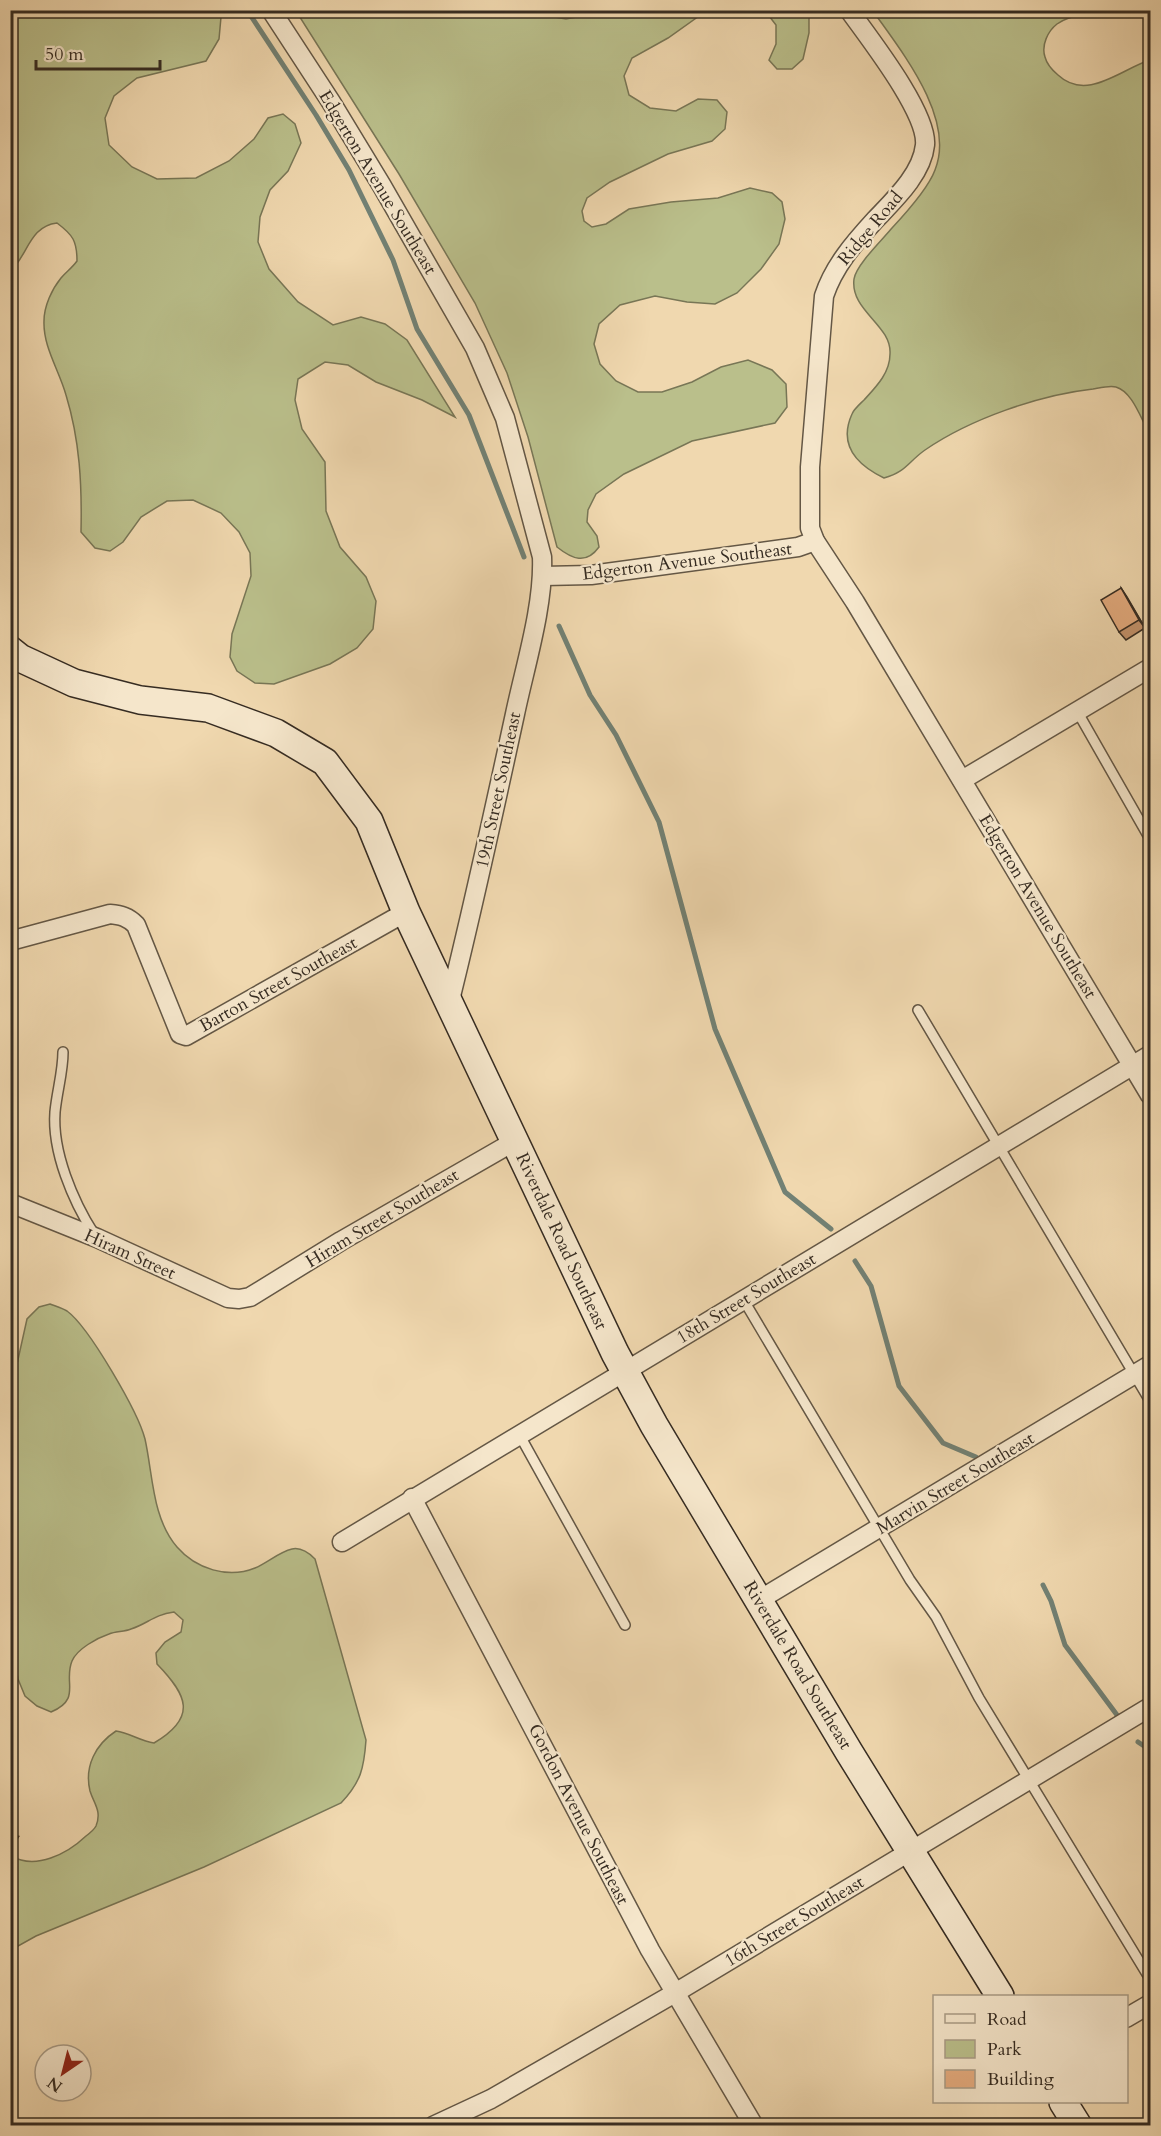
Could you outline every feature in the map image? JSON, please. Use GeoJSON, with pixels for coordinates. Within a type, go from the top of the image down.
{"type":"FeatureCollection","features":[{"type":"Feature","properties":{"kind":"street","name":"Edgerton Avenue Southeast"},"geometry":{"type":"LineString","coordinates":[[271,10],[331,102],[474,348],[505,418],[542,557],[543,576],[591,575],[798,547],[815,541],[861,612],[1150,1095]]}},
{"type":"Feature","properties":{"kind":"street","name":"Ridge Road"},"geometry":{"type":"LineString","coordinates":[[815,541],[810,528],[810,467],[824,296],[838,264],[896,199],[914,173],[925,145],[921,120],[908,96],[849,10]]}},
{"type":"Feature","properties":{"kind":"street","name":"19th Street Southeast"},"geometry":{"type":"LineString","coordinates":[[449,1004],[543,576]]}},
{"type":"Feature","properties":{"kind":"street","name":"Riverdale Road Southeast"},"geometry":{"type":"LineString","coordinates":[[10,650],[20,658],[74,683],[140,700],[208,708],[276,733],[325,762],[369,821],[406,912],[624,1370],[654,1425],[759,1600],[999,1995]]}},
{"type":"Feature","properties":{"kind":"street"},"geometry":{"type":"LineString","coordinates":[[962,780],[1150,668]]}},
{"type":"Feature","properties":{"kind":"street","name":"Barton Street Southeast"},"geometry":{"type":"LineString","coordinates":[[10,941],[110,914],[130,919],[136,925],[180,1034],[186,1036],[406,912]]}},
{"type":"Feature","properties":{"kind":"street","name":"18th Street Southeast"},"geometry":{"type":"LineString","coordinates":[[342,1542],[1150,1055]]}},
{"type":"Feature","properties":{"kind":"street","name":"Hiram Street Southeast"},"geometry":{"type":"LineString","coordinates":[[250,1297],[341,1241],[515,1141]]}},
{"type":"Feature","properties":{"kind":"street","name":"Hiram Street"},"geometry":{"type":"LineString","coordinates":[[10,1203],[97,1238],[228,1298],[250,1297]]}},
{"type":"Feature","properties":{"kind":"street","name":"Marvin Street Southeast"},"geometry":{"type":"LineString","coordinates":[[759,1600],[1150,1365]]}},
{"type":"Feature","properties":{"kind":"street","name":"Gordon Avenue Southeast"},"geometry":{"type":"LineString","coordinates":[[412,1498],[650,1950],[754,2126]]}},
{"type":"Feature","properties":{"kind":"street","name":"16th Street Southeast"},"geometry":{"type":"LineString","coordinates":[[433,2126],[468,2118],[491,2099],[675,1993],[1150,1707]]}},
{"type":"Feature","properties":{"kind":"street"},"geometry":{"type":"LineString","coordinates":[[1128,2017],[1150,2004]]}},
{"type":"Feature","properties":{"kind":"street"},"geometry":{"type":"LineString","coordinates":[[1065,2103],[1078,2126]]}},
{"type":"Feature","properties":{"kind":"lane"},"geometry":{"type":"LineString","coordinates":[[1077,711],[1150,839]]}},
{"type":"Feature","properties":{"kind":"lane"},"geometry":{"type":"LineString","coordinates":[[918,1010],[1150,1401]]}},
{"type":"Feature","properties":{"kind":"lane"},"geometry":{"type":"LineString","coordinates":[[63,1052],[55,1115],[57,1139],[65,1174],[76,1203],[97,1238]]}},
{"type":"Feature","properties":{"kind":"lane"},"geometry":{"type":"LineString","coordinates":[[743,1299],[909,1580],[936,1617],[979,1698],[1150,1979]]}},
{"type":"Feature","properties":{"kind":"lane"},"geometry":{"type":"LineString","coordinates":[[519,1434],[625,1625]]}},
{"type":"Feature","properties":{"kind":"path"},"geometry":{"type":"LineString","coordinates":[[10,1832],[20,1838]]}},
{"type":"Feature","properties":{"kind":"green space"},"geometry":{"type":"Polygon","coordinates":[[[11,10],[214,10],[221,17],[219,39],[206,61],[137,78],[114,96],[105,118],[109,145],[132,167],[157,179],[196,178],[229,161],[254,139],[268,118],[283,114],[295,124],[301,143],[288,171],[270,190],[260,217],[258,242],[269,269],[298,302],[333,325],[361,317],[385,324],[407,340],[455,417],[422,400],[376,382],[348,365],[325,362],[298,379],[295,400],[302,429],[325,462],[326,511],[340,547],[366,577],[376,601],[373,629],[357,648],[330,664],[274,684],[255,683],[237,671],[230,657],[232,634],[251,576],[250,553],[239,532],[221,513],[193,500],[167,501],[141,517],[123,542],[110,551],[95,548],[81,532],[80,480],[71,412],[44,331],[45,310],[52,292],[77,261],[73,239],[57,223],[48,225],[35,235],[11,271],[11,10]]]}},
{"type":"Feature","properties":{"kind":"green space"},"geometry":{"type":"Polygon","coordinates":[[[528,10],[531,13],[566,19],[609,11],[706,11],[668,38],[632,58],[624,76],[629,95],[650,108],[676,111],[698,99],[717,100],[727,112],[725,129],[712,141],[668,154],[610,182],[587,198],[582,211],[584,221],[592,227],[606,224],[629,209],[718,198],[750,188],[772,193],[782,202],[785,219],[779,244],[761,269],[737,293],[715,304],[655,296],[620,305],[599,324],[594,344],[600,364],[616,381],[638,392],[662,392],[692,382],[721,367],[748,360],[772,370],[786,384],[787,407],[775,423],[692,441],[624,474],[596,494],[588,510],[587,522],[597,536],[599,547],[594,553],[584,558],[568,555],[557,547],[528,437],[507,373],[475,303],[399,174],[296,11],[528,10]]]}},
{"type":"Feature","properties":{"kind":"green space"},"geometry":{"type":"Polygon","coordinates":[[[759,11],[809,11],[809,33],[803,59],[792,69],[777,69],[769,60],[776,44],[776,25],[766,12],[759,11]]]}},
{"type":"Feature","properties":{"kind":"green space"},"geometry":{"type":"Polygon","coordinates":[[[873,11],[1146,11],[1124,16],[1091,15],[1068,18],[1051,30],[1046,39],[1044,52],[1048,65],[1058,75],[1069,82],[1081,85],[1104,81],[1150,60],[1150,434],[1127,394],[1116,387],[1108,386],[1050,397],[984,419],[943,439],[925,450],[902,470],[884,478],[866,467],[853,453],[847,435],[852,414],[882,379],[888,367],[890,354],[885,335],[858,300],[854,290],[854,279],[865,260],[922,193],[935,170],[940,150],[938,129],[932,107],[922,86],[873,11]]]}},
{"type":"Feature","properties":{"kind":"green space"},"geometry":{"type":"Polygon","coordinates":[[[50,1304],[67,1311],[76,1320],[100,1351],[123,1391],[145,1439],[158,1510],[169,1536],[185,1555],[203,1566],[223,1572],[255,1568],[292,1549],[302,1550],[315,1559],[366,1740],[360,1774],[353,1788],[341,1803],[204,1867],[36,1936],[11,1950],[11,1856],[21,1860],[41,1861],[70,1849],[90,1833],[98,1821],[97,1808],[89,1782],[90,1764],[97,1749],[116,1731],[154,1743],[177,1724],[182,1715],[183,1705],[175,1686],[157,1664],[156,1653],[165,1642],[181,1632],[183,1620],[174,1612],[161,1615],[128,1630],[114,1632],[83,1648],[72,1661],[69,1676],[70,1690],[66,1702],[51,1712],[37,1706],[25,1696],[18,1679],[10,1638],[11,1391],[27,1319],[39,1307],[50,1304]]]}},
{"type":"Feature","properties":{"kind":"building"},"geometry":{"type":"Polygon","coordinates":[[[1121,588],[1139,620],[1119,632],[1101,600],[1121,588]]]}},
{"type":"Feature","properties":{"kind":"waterway"},"geometry":{"type":"LineString","coordinates":[[247,10],[349,170],[393,260],[417,329],[469,415],[524,557]]}},
{"type":"Feature","properties":{"kind":"waterway"},"geometry":{"type":"LineString","coordinates":[[559,626],[590,695],[616,735],[659,822],[715,1029],[785,1192],[831,1229]]}},
{"type":"Feature","properties":{"kind":"waterway"},"geometry":{"type":"LineString","coordinates":[[855,1261],[871,1286],[899,1386],[943,1443],[976,1457]]}},
{"type":"Feature","properties":{"kind":"waterway"},"geometry":{"type":"LineString","coordinates":[[1043,1585],[1051,1601],[1065,1645],[1117,1715]]}},
{"type":"Feature","properties":{"kind":"waterway"},"geometry":{"type":"LineString","coordinates":[[1138,1742],[1150,1750]]}}]}
